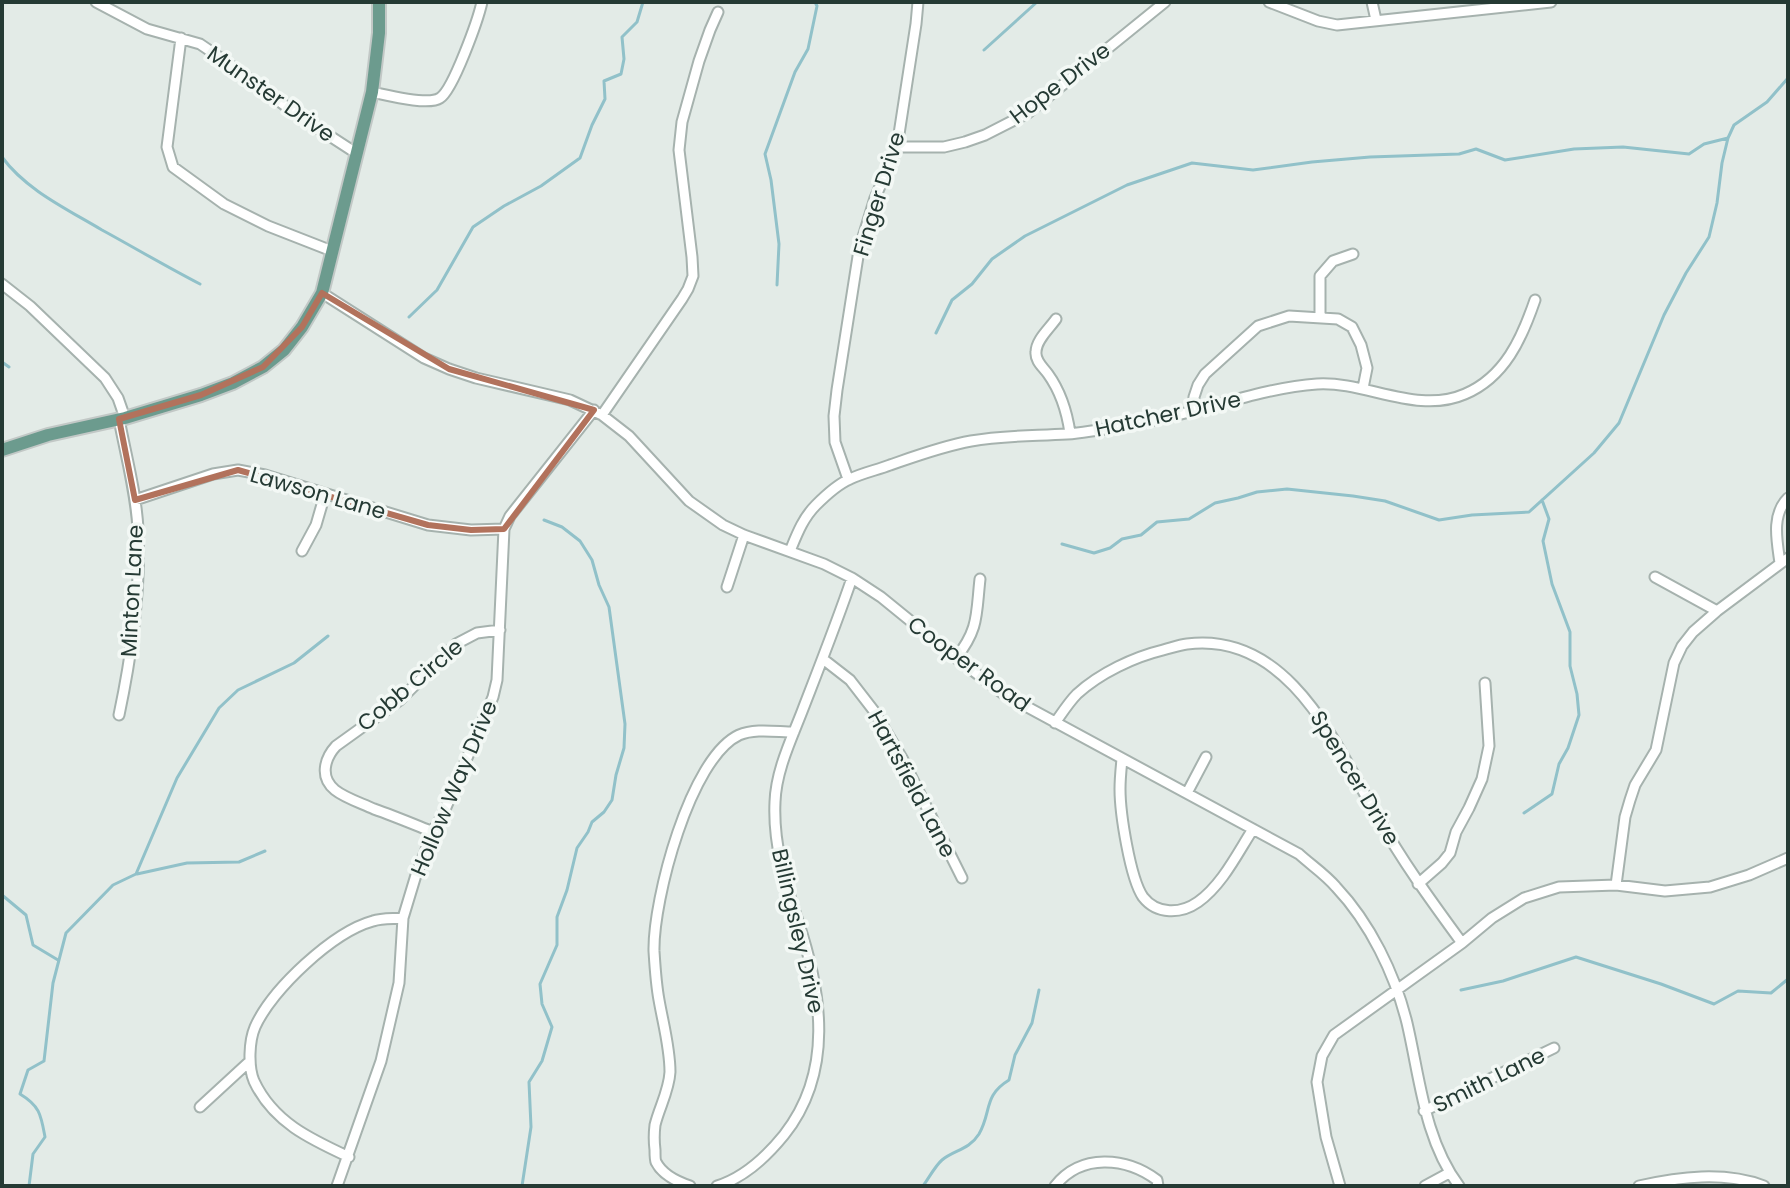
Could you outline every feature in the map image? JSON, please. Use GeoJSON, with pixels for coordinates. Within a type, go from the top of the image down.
{"type":"FeatureCollection","features":[{"type":"Feature","properties":{"kind":"main road"},"geometry":{"type":"LineString","coordinates":[[2,450],[201,395],[263,367],[284,350],[322,293],[372,92],[379,33],[379,2]]}},
{"type":"Feature","properties":{"kind":"street","name":"Munster Drive"},"geometry":{"type":"LineString","coordinates":[[96,2],[147,29],[200,44],[356,153]]}},
{"type":"Feature","properties":{"kind":"street"},"geometry":{"type":"LineString","coordinates":[[372,92],[418,100],[439,99],[455,75],[482,2]]}},
{"type":"Feature","properties":{"kind":"street","name":"Finger Drive"},"geometry":{"type":"LineString","coordinates":[[848,479],[835,442],[837,390],[859,250],[875,198],[897,147],[918,2]]}},
{"type":"Feature","properties":{"kind":"street","name":"Hope Drive"},"geometry":{"type":"LineString","coordinates":[[897,147],[944,147],[965,142],[1028,113],[1165,2]]}},
{"type":"Feature","properties":{"kind":"street"},"geometry":{"type":"LineString","coordinates":[[1269,2],[1337,25],[1547,2]]}},
{"type":"Feature","properties":{"kind":"street"},"geometry":{"type":"LineString","coordinates":[[1372,2],[1376,20]]}},
{"type":"Feature","properties":{"kind":"street"},"geometry":{"type":"LineString","coordinates":[[504,529],[510,516],[598,412],[688,289],[693,276],[679,150],[682,122],[718,12]]}},
{"type":"Feature","properties":{"kind":"street"},"geometry":{"type":"LineString","coordinates":[[181,38],[167,147],[173,167],[224,204],[268,226],[332,251]]}},
{"type":"Feature","properties":{"kind":"street"},"geometry":{"type":"LineString","coordinates":[[1320,317],[1320,276],[1333,261],[1353,254]]}},
{"type":"Feature","properties":{"kind":"street","name":"Minton Lane"},"geometry":{"type":"LineString","coordinates":[[2,284],[30,306],[105,378],[118,398],[138,531],[134,624],[119,715]]}},
{"type":"Feature","properties":{"kind":"street","name":"Cooper Road"},"geometry":{"type":"LineString","coordinates":[[322,293],[424,358],[449,369],[570,400],[598,412],[629,436],[689,501],[723,525],[852,578],[881,597],[1005,695],[1299,854],[1337,887],[1363,922],[1397,990],[1424,1111],[1449,1173],[1459,1186]]}},
{"type":"Feature","properties":{"kind":"street","name":"Hatcher Drive"},"geometry":{"type":"LineString","coordinates":[[790,551],[808,514],[848,479],[974,440],[1070,433],[1160,419],[1305,386],[1339,385],[1434,401],[1465,394],[1498,373],[1524,332],[1535,300]]}},
{"type":"Feature","properties":{"kind":"street"},"geometry":{"type":"LineString","coordinates":[[1193,411],[1194,397],[1205,374],[1258,326],[1289,316],[1338,319],[1352,327],[1367,368],[1363,388]]}},
{"type":"Feature","properties":{"kind":"street"},"geometry":{"type":"LineString","coordinates":[[1056,319],[1038,342],[1035,351],[1036,359],[1055,384],[1067,412],[1070,433]]}},
{"type":"Feature","properties":{"kind":"street","name":"Lawson Lane"},"geometry":{"type":"LineString","coordinates":[[135,500],[213,474],[238,470],[265,475],[428,525],[471,530],[504,529]]}},
{"type":"Feature","properties":{"kind":"street"},"geometry":{"type":"LineString","coordinates":[[302,551],[316,525],[325,494]]}},
{"type":"Feature","properties":{"kind":"street"},"geometry":{"type":"LineString","coordinates":[[1616,885],[1625,817],[1635,785],[1656,750],[1674,663],[1693,632],[1784,561],[1776,525],[1781,505],[1788,498]]}},
{"type":"Feature","properties":{"kind":"street","name":"Hollow Way Drive"},"geometry":{"type":"LineString","coordinates":[[337,1186],[381,1061],[399,983],[403,918],[416,875],[493,697],[497,680],[504,529]]}},
{"type":"Feature","properties":{"kind":"street"},"geometry":{"type":"LineString","coordinates":[[727,587],[744,535]]}},
{"type":"Feature","properties":{"kind":"street"},"geometry":{"type":"LineString","coordinates":[[1655,577],[1717,611]]}},
{"type":"Feature","properties":{"kind":"street","name":"Billingsley Drive"},"geometry":{"type":"LineString","coordinates":[[717,1186],[727,1183],[760,1161],[780,1140],[804,1103],[813,1081],[820,1041],[819,1009],[808,956],[782,871],[776,842],[775,800],[778,779],[794,732],[852,578]]}},
{"type":"Feature","properties":{"kind":"street"},"geometry":{"type":"LineString","coordinates":[[956,658],[969,642],[975,626],[980,579]]}},
{"type":"Feature","properties":{"kind":"street","name":"Cobb Circle"},"geometry":{"type":"LineString","coordinates":[[433,832],[333,789],[324,772],[326,763],[336,746],[400,700],[456,644],[477,633],[500,630]]}},
{"type":"Feature","properties":{"kind":"street","name":"Spencer Drive"},"geometry":{"type":"LineString","coordinates":[[1055,723],[1076,695],[1097,679],[1154,652],[1200,644],[1223,645],[1254,655],[1297,689],[1319,716],[1418,884],[1462,943]]}},
{"type":"Feature","properties":{"kind":"street","name":"Hartsfield Lane"},"geometry":{"type":"LineString","coordinates":[[823,659],[850,680],[874,711],[902,758],[962,878]]}},
{"type":"Feature","properties":{"kind":"street"},"geometry":{"type":"LineString","coordinates":[[1418,884],[1450,853],[1456,832],[1482,779],[1489,746],[1485,683]]}},
{"type":"Feature","properties":{"kind":"street"},"geometry":{"type":"LineString","coordinates":[[683,1185],[664,1172],[655,1161],[655,1127],[670,1074],[654,948],[666,866],[700,779],[717,755],[742,734],[794,732]]}},
{"type":"Feature","properties":{"kind":"street"},"geometry":{"type":"LineString","coordinates":[[1187,793],[1206,757]]}},
{"type":"Feature","properties":{"kind":"street"},"geometry":{"type":"LineString","coordinates":[[1122,759],[1121,804],[1132,866],[1143,896],[1155,907],[1177,912],[1198,902],[1222,877],[1253,829]]}},
{"type":"Feature","properties":{"kind":"street"},"geometry":{"type":"LineString","coordinates":[[1340,1186],[1326,1137],[1317,1082],[1322,1056],[1334,1035],[1492,918],[1524,898],[1559,887],[1616,885],[1665,891],[1710,887],[1788,858]]}},
{"type":"Feature","properties":{"kind":"street"},"geometry":{"type":"LineString","coordinates":[[349,1157],[292,1128],[263,1096],[253,1079],[250,1061],[254,1030],[264,1011],[309,959],[374,920],[403,918]]}},
{"type":"Feature","properties":{"kind":"street","name":"Smith Lane"},"geometry":{"type":"LineString","coordinates":[[1424,1111],[1554,1048]]}},
{"type":"Feature","properties":{"kind":"street"},"geometry":{"type":"LineString","coordinates":[[200,1107],[250,1061]]}},
{"type":"Feature","properties":{"kind":"street"},"geometry":{"type":"LineString","coordinates":[[1055,1186],[1078,1169],[1096,1162],[1113,1161],[1144,1170],[1157,1180],[1158,1186]]}},
{"type":"Feature","properties":{"kind":"street"},"geometry":{"type":"LineString","coordinates":[[1425,1186],[1449,1173]]}},
{"type":"Feature","properties":{"kind":"street"},"geometry":{"type":"LineString","coordinates":[[1639,1186],[1672,1179],[1719,1177],[1764,1186]]}},
{"type":"Feature","properties":{"kind":"highlighted area"},"geometry":{"type":"Polygon","coordinates":[[[322,293],[449,369],[594,410],[504,529],[471,530],[428,525],[238,470],[135,500],[119,419],[201,395],[263,367],[302,327],[322,293]]]}},
{"type":"Feature","properties":{"kind":"waterway"},"geometry":{"type":"LineString","coordinates":[[409,317],[437,290],[473,227],[580,158],[605,99],[604,81],[621,74],[624,59],[622,37],[637,22],[643,2]]}},
{"type":"Feature","properties":{"kind":"waterway"},"geometry":{"type":"LineString","coordinates":[[777,285],[779,244],[765,154],[795,72],[808,49],[817,6],[815,2]]}},
{"type":"Feature","properties":{"kind":"waterway"},"geometry":{"type":"LineString","coordinates":[[984,50],[1037,2]]}},
{"type":"Feature","properties":{"kind":"waterway"},"geometry":{"type":"LineString","coordinates":[[1062,544],[1094,553],[1110,548],[1122,539],[1141,535],[1157,522],[1189,519],[1215,503],[1257,492],[1287,489],[1385,501],[1439,520],[1529,512],[1594,453],[1619,423],[1664,315],[1709,237],[1722,163],[1734,125],[1767,102],[1788,78]]}},
{"type":"Feature","properties":{"kind":"waterway"},"geometry":{"type":"LineString","coordinates":[[936,333],[952,300],[972,284],[992,259],[1025,236],[1127,185],[1192,163],[1253,170],[1370,157],[1459,154],[1476,149],[1505,160],[1574,149],[1623,147],[1689,154],[1704,144],[1728,138]]}},
{"type":"Feature","properties":{"kind":"waterway"},"geometry":{"type":"LineString","coordinates":[[2,157],[23,179],[48,198],[200,284]]}},
{"type":"Feature","properties":{"kind":"waterway"},"geometry":{"type":"LineString","coordinates":[[2,362],[9,367]]}},
{"type":"Feature","properties":{"kind":"waterway"},"geometry":{"type":"LineString","coordinates":[[1524,813],[1552,794],[1559,764],[1579,715],[1570,666],[1570,632],[1552,584],[1543,541],[1549,519],[1542,500]]}},
{"type":"Feature","properties":{"kind":"waterway"},"geometry":{"type":"LineString","coordinates":[[522,1186],[531,1127],[529,1082],[542,1061],[552,1027],[542,1004],[540,984],[557,945],[557,917],[577,848],[592,822],[612,800],[624,748],[625,724],[609,607],[592,560],[580,541],[562,527],[544,520]]}},
{"type":"Feature","properties":{"kind":"waterway"},"geometry":{"type":"LineString","coordinates":[[29,1186],[33,1154],[45,1137],[38,1112],[20,1094],[28,1070],[44,1061],[53,983],[66,933],[113,885],[136,874],[177,778],[219,708],[238,690],[294,663],[328,636]]}},
{"type":"Feature","properties":{"kind":"waterway"},"geometry":{"type":"LineString","coordinates":[[137,874],[187,863],[239,862],[265,851]]}},
{"type":"Feature","properties":{"kind":"waterway"},"geometry":{"type":"LineString","coordinates":[[2,895],[26,915],[33,945],[58,960]]}},
{"type":"Feature","properties":{"kind":"waterway"},"geometry":{"type":"LineString","coordinates":[[1461,990],[1503,981],[1576,957],[1714,1004],[1738,991],[1771,993],[1788,979]]}},
{"type":"Feature","properties":{"kind":"waterway"},"geometry":{"type":"LineString","coordinates":[[923,1186],[942,1160],[971,1143],[979,1134],[995,1092],[1009,1080],[1015,1055],[1032,1023],[1039,990]]}}]}
